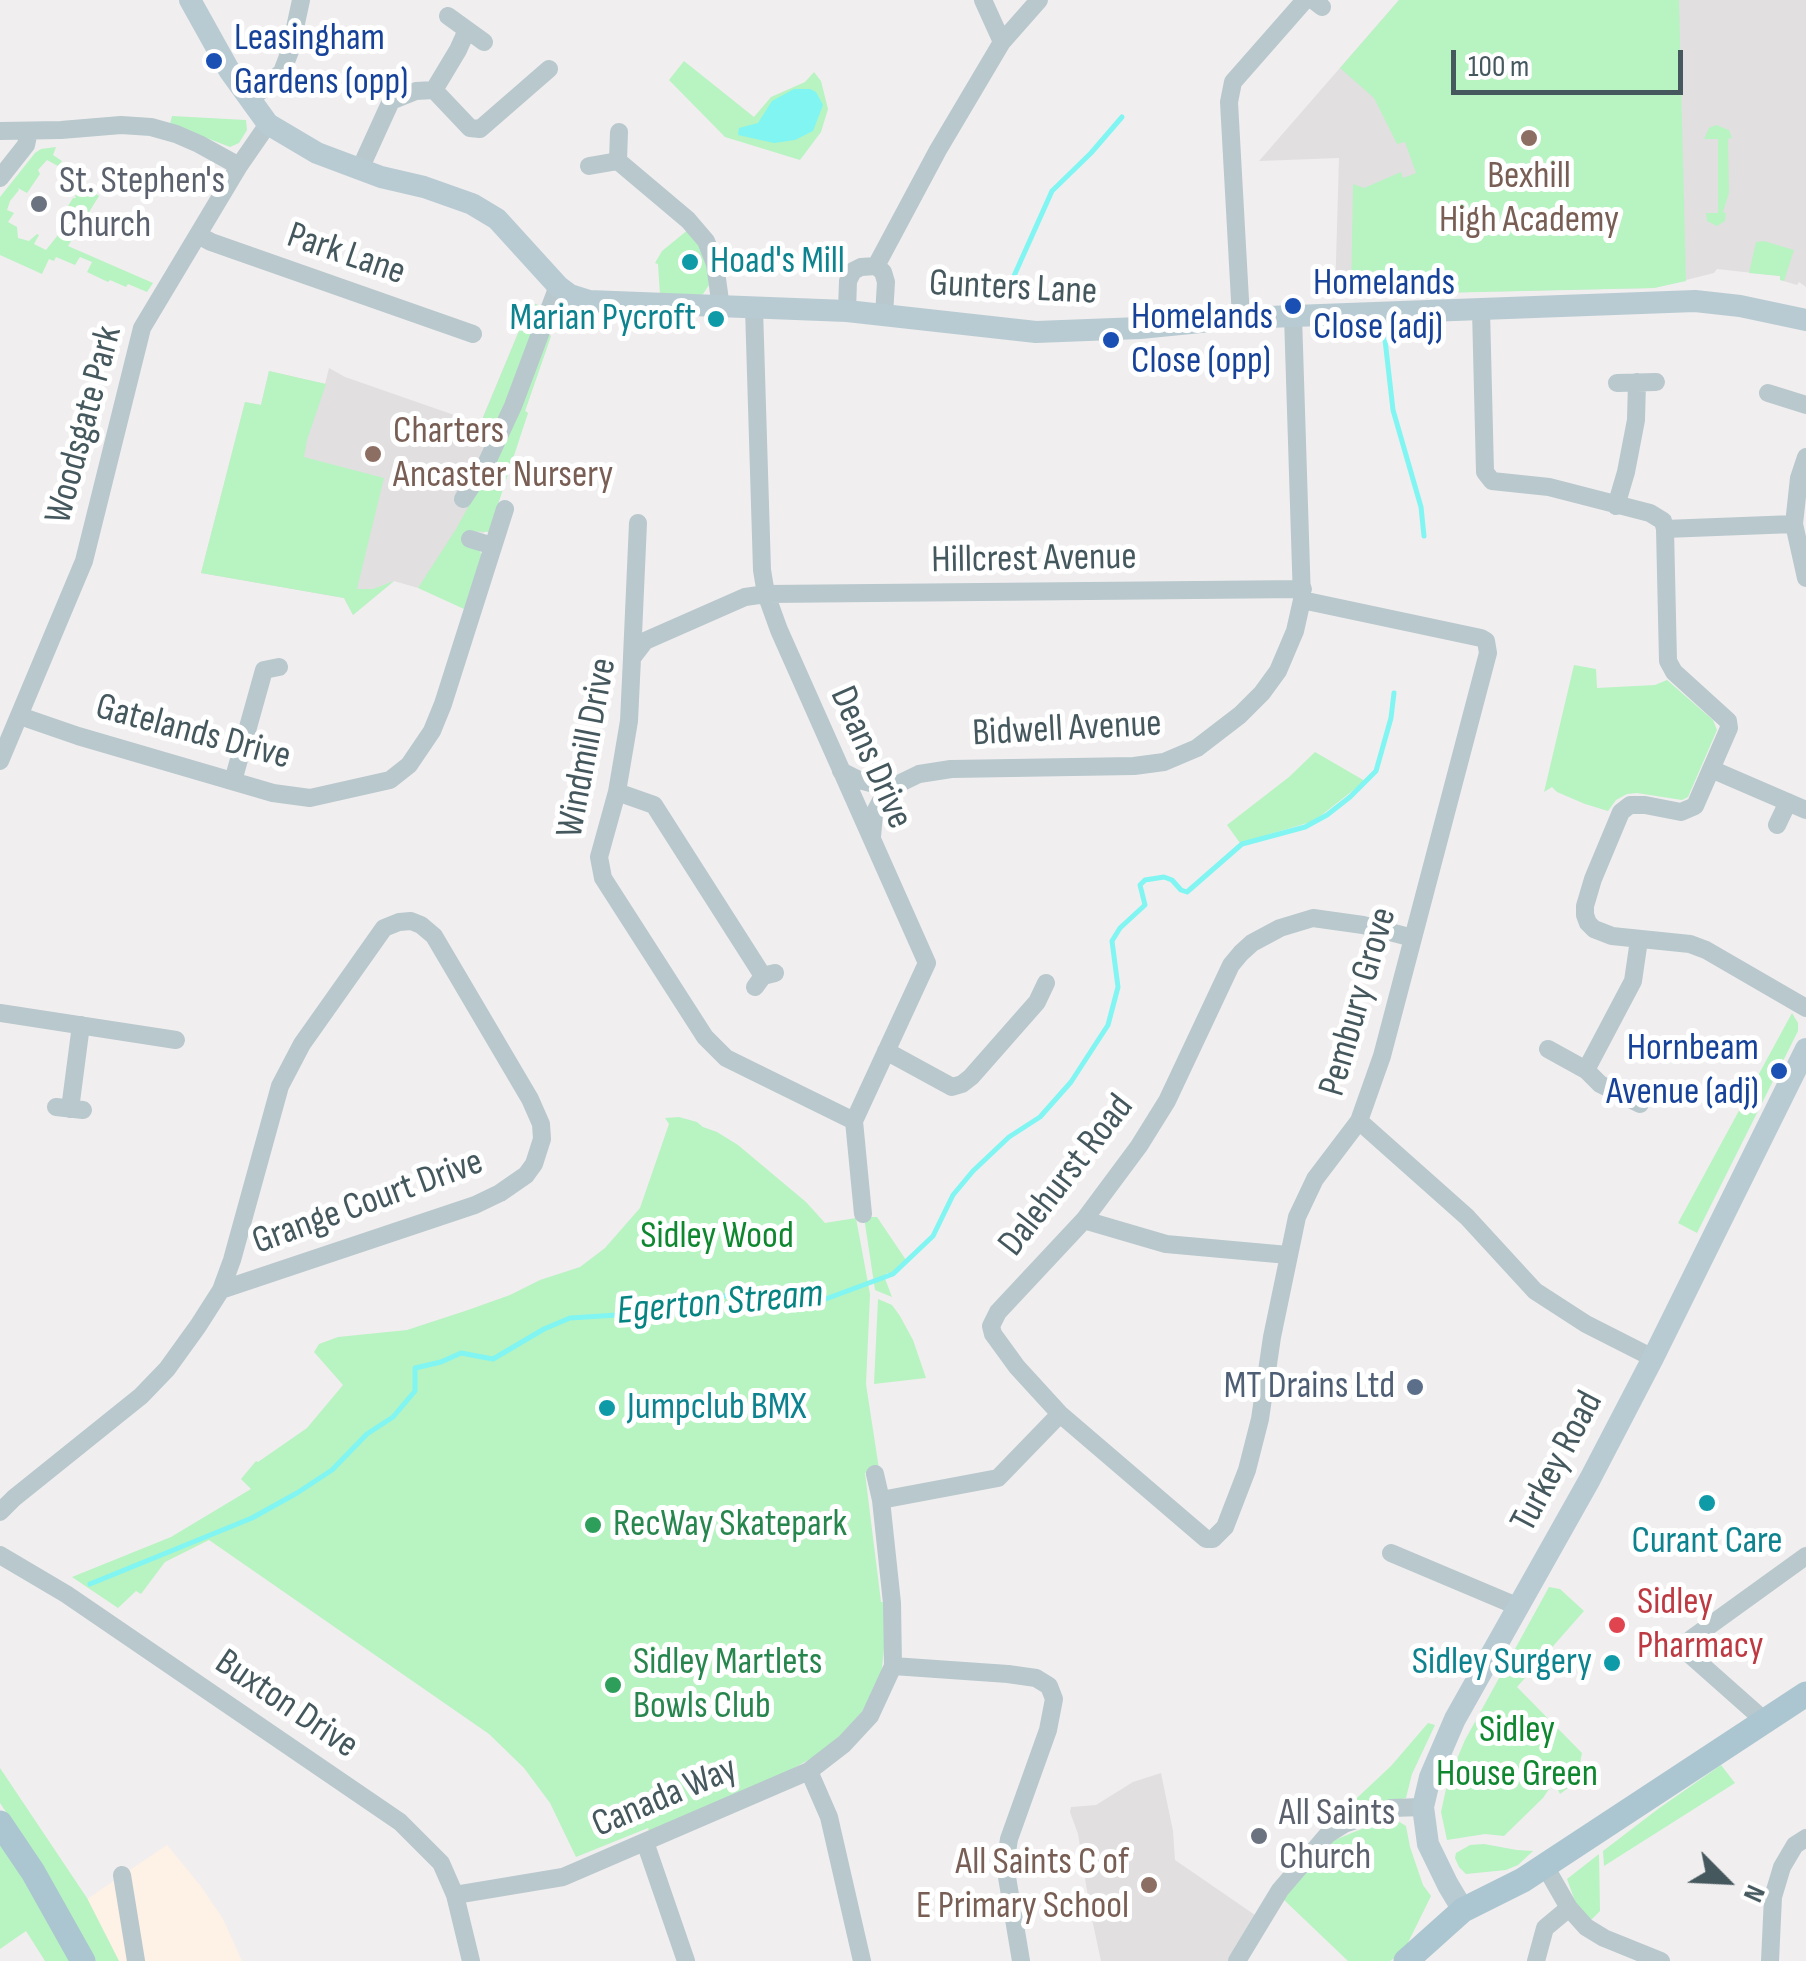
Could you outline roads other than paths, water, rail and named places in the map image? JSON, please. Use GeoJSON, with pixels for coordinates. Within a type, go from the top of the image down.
{"type":"FeatureCollection","features":[{"type":"Feature","properties":{"kind":"main road"},"geometry":{"type":"LineString","coordinates":[[1406,1961],[1463,1910],[1545,1866],[1806,1694]]}},
{"type":"Feature","properties":{"kind":"main road"},"geometry":{"type":"LineString","coordinates":[[0,1823],[83,1961]]}},
{"type":"Feature","properties":{"kind":"street"},"geometry":{"type":"LineString","coordinates":[[190,0],[268,124]]}},
{"type":"Feature","properties":{"kind":"street"},"geometry":{"type":"LineString","coordinates":[[250,100],[282,72],[301,0]]}},
{"type":"Feature","properties":{"kind":"street"},"geometry":{"type":"LineString","coordinates":[[983,0],[1002,42]]}},
{"type":"Feature","properties":{"kind":"street"},"geometry":{"type":"LineString","coordinates":[[876,266],[1002,42],[1039,0]]}},
{"type":"Feature","properties":{"kind":"street"},"geometry":{"type":"LineString","coordinates":[[1241,318],[1228,102],[1234,82],[1314,2]]}},
{"type":"Feature","properties":{"kind":"street"},"geometry":{"type":"LineString","coordinates":[[448,16],[484,42]]}},
{"type":"Feature","properties":{"kind":"street"},"geometry":{"type":"LineString","coordinates":[[434,90],[467,30]]}},
{"type":"Feature","properties":{"kind":"street"},"geometry":{"type":"LineString","coordinates":[[360,169],[392,101],[416,90],[434,90],[470,128],[480,129],[549,69]]}},
{"type":"Feature","properties":{"kind":"street"},"geometry":{"type":"LineString","coordinates":[[0,131],[121,124],[151,127],[199,144],[239,166]]}},
{"type":"Feature","properties":{"kind":"street","name":"Gunters Lane"},"geometry":{"type":"LineString","coordinates":[[268,124],[317,153],[472,204],[498,220],[558,286],[589,301],[848,312],[1036,332],[1140,328],[1241,318],[1696,301],[1806,320]]}},
{"type":"Feature","properties":{"kind":"street","name":"Woodsgate Park"},"geometry":{"type":"LineString","coordinates":[[0,761],[84,561],[142,328],[268,124]]}},
{"type":"Feature","properties":{"kind":"street"},"geometry":{"type":"LineString","coordinates":[[0,178],[26,145],[29,131]]}},
{"type":"Feature","properties":{"kind":"street"},"geometry":{"type":"LineString","coordinates":[[618,132],[618,161],[688,220],[706,241],[716,264],[721,308]]}},
{"type":"Feature","properties":{"kind":"street"},"geometry":{"type":"LineString","coordinates":[[590,166],[618,161]]}},
{"type":"Feature","properties":{"kind":"street","name":"Park Lane"},"geometry":{"type":"LineString","coordinates":[[198,235],[473,334]]}},
{"type":"Feature","properties":{"kind":"street"},"geometry":{"type":"LineString","coordinates":[[848,312],[848,281],[854,271],[876,266],[886,282],[884,315]]}},
{"type":"Feature","properties":{"kind":"street"},"geometry":{"type":"LineString","coordinates":[[463,499],[502,430],[558,286]]}},
{"type":"Feature","properties":{"kind":"street","name":"Deans Drive"},"geometry":{"type":"LineString","coordinates":[[754,308],[766,594],[927,963],[854,1121]]}},
{"type":"Feature","properties":{"kind":"street"},"geometry":{"type":"LineString","coordinates":[[1481,310],[1484,472],[1492,481],[1549,488],[1657,516],[1663,521],[1668,662],[1674,672],[1728,720],[1729,728],[1695,806],[1681,812],[1630,805],[1618,817],[1593,879],[1585,915],[1594,929],[1612,936],[1690,944],[1706,950],[1806,1008]]}},
{"type":"Feature","properties":{"kind":"street","name":"Bidwell Avenue"},"geometry":{"type":"LineString","coordinates":[[890,788],[919,774],[951,769],[1134,766],[1164,762],[1197,748],[1262,693],[1278,670],[1295,632],[1302,594],[1293,316]]}},
{"type":"Feature","properties":{"kind":"street"},"geometry":{"type":"LineString","coordinates":[[1616,506],[1646,382],[1617,383]]}},
{"type":"Feature","properties":{"kind":"street"},"geometry":{"type":"LineString","coordinates":[[1768,393],[1806,405]]}},
{"type":"Feature","properties":{"kind":"street"},"geometry":{"type":"LineString","coordinates":[[1806,457],[1796,490],[1794,524],[1806,578]]}},
{"type":"Feature","properties":{"kind":"street","name":"Gatelands Drive"},"geometry":{"type":"LineString","coordinates":[[20,716],[273,792],[310,798],[390,780],[409,764],[432,731],[505,510]]}},
{"type":"Feature","properties":{"kind":"street"},"geometry":{"type":"LineString","coordinates":[[1665,529],[1794,524]]}},
{"type":"Feature","properties":{"kind":"street"},"geometry":{"type":"LineString","coordinates":[[632,658],[633,532]]}},
{"type":"Feature","properties":{"kind":"street"},"geometry":{"type":"LineString","coordinates":[[470,539],[493,546]]}},
{"type":"Feature","properties":{"kind":"street","name":"Hillcrest Avenue"},"geometry":{"type":"LineString","coordinates":[[766,594],[1302,594]]}},
{"type":"Feature","properties":{"kind":"street","name":"Windmill Drive"},"geometry":{"type":"LineString","coordinates":[[766,594],[745,597],[645,641],[632,658],[628,721],[617,792],[600,857],[603,878],[706,1036],[726,1058],[854,1121]]}},
{"type":"Feature","properties":{"kind":"street","name":"Pembury Grove"},"geometry":{"type":"LineString","coordinates":[[1206,1539],[1212,1539],[1225,1527],[1247,1470],[1298,1217],[1315,1179],[1359,1121],[1382,1056],[1488,653],[1486,640],[1481,638],[1302,594]]}},
{"type":"Feature","properties":{"kind":"street"},"geometry":{"type":"LineString","coordinates":[[233,780],[266,665]]}},
{"type":"Feature","properties":{"kind":"street"},"geometry":{"type":"LineString","coordinates":[[1711,769],[1806,810]]}},
{"type":"Feature","properties":{"kind":"street"},"geometry":{"type":"LineString","coordinates":[[841,770],[858,780],[890,788],[874,814],[871,841]]}},
{"type":"Feature","properties":{"kind":"street"},"geometry":{"type":"LineString","coordinates":[[617,792],[654,805],[764,979]]}},
{"type":"Feature","properties":{"kind":"street"},"geometry":{"type":"LineString","coordinates":[[1777,825],[1788,802]]}},
{"type":"Feature","properties":{"kind":"street","name":"Dalehurst Road"},"geometry":{"type":"LineString","coordinates":[[1206,1539],[1060,1414],[1017,1367],[991,1326],[998,1312],[1084,1220],[1148,1131],[1191,1053],[1232,964],[1252,942],[1313,918],[1363,924],[1413,938]]}},
{"type":"Feature","properties":{"kind":"street","name":"Grange Court Drive"},"geometry":{"type":"LineString","coordinates":[[0,1512],[141,1396],[198,1326],[221,1290],[280,1086],[302,1044],[384,928],[399,922],[422,925],[434,936],[530,1099],[542,1138],[534,1164],[526,1175],[500,1193],[474,1205],[221,1290]]}},
{"type":"Feature","properties":{"kind":"street"},"geometry":{"type":"LineString","coordinates":[[1586,1070],[1629,990],[1640,940]]}},
{"type":"Feature","properties":{"kind":"street"},"geometry":{"type":"LineString","coordinates":[[886,1051],[952,1086],[962,1084],[1036,1002],[1047,984]]}},
{"type":"Feature","properties":{"kind":"street"},"geometry":{"type":"LineString","coordinates":[[0,1013],[176,1040]]}},
{"type":"Feature","properties":{"kind":"street"},"geometry":{"type":"LineString","coordinates":[[70,1108],[82,1025]]}},
{"type":"Feature","properties":{"kind":"street"},"geometry":{"type":"LineString","coordinates":[[1548,1049],[1586,1070],[1600,1084],[1640,1104]]}},
{"type":"Feature","properties":{"kind":"street","name":"Turkey Road"},"geometry":{"type":"LineString","coordinates":[[1463,1910],[1431,1853],[1423,1807],[1427,1786],[1456,1720],[1653,1358],[1806,1049]]}},
{"type":"Feature","properties":{"kind":"street"},"geometry":{"type":"LineString","coordinates":[[854,1121],[863,1214]]}},
{"type":"Feature","properties":{"kind":"street"},"geometry":{"type":"LineString","coordinates":[[1359,1121],[1466,1217],[1552,1303],[1653,1358]]}},
{"type":"Feature","properties":{"kind":"street"},"geometry":{"type":"LineString","coordinates":[[1084,1220],[1166,1244],[1288,1255]]}},
{"type":"Feature","properties":{"kind":"street"},"geometry":{"type":"LineString","coordinates":[[881,1500],[998,1478],[1060,1414]]}},
{"type":"Feature","properties":{"kind":"street","name":"Canada Way"},"geometry":{"type":"LineString","coordinates":[[455,1894],[563,1877],[809,1771],[844,1744],[870,1716],[893,1666],[892,1603],[875,1474]]}},
{"type":"Feature","properties":{"kind":"street"},"geometry":{"type":"LineString","coordinates":[[1391,1553],[1519,1607]]}},
{"type":"Feature","properties":{"kind":"street","name":"Buxton Drive"},"geometry":{"type":"LineString","coordinates":[[0,1555],[66,1594],[400,1822],[442,1863],[455,1894],[471,1961]]}},
{"type":"Feature","properties":{"kind":"street"},"geometry":{"type":"LineString","coordinates":[[1766,1722],[1687,1652],[1691,1639],[1806,1556]]}},
{"type":"Feature","properties":{"kind":"street"},"geometry":{"type":"LineString","coordinates":[[893,1666],[1022,1676],[1049,1686],[1054,1699],[1048,1730],[1010,1839],[1005,1866],[1021,1961]]}},
{"type":"Feature","properties":{"kind":"street"},"geometry":{"type":"LineString","coordinates":[[809,1771],[829,1817],[862,1961]]}},
{"type":"Feature","properties":{"kind":"street"},"geometry":{"type":"LineString","coordinates":[[1238,1961],[1280,1890],[1328,1834],[1344,1824],[1391,1808],[1423,1807]]}},
{"type":"Feature","properties":{"kind":"street"},"geometry":{"type":"LineString","coordinates":[[1770,1961],[1774,1897],[1782,1867],[1795,1845],[1806,1838]]}},
{"type":"Feature","properties":{"kind":"street"},"geometry":{"type":"LineString","coordinates":[[645,1842],[686,1961]]}},
{"type":"Feature","properties":{"kind":"street"},"geometry":{"type":"LineString","coordinates":[[1545,1866],[1586,1927],[1658,1960]]}},
{"type":"Feature","properties":{"kind":"street"},"geometry":{"type":"LineString","coordinates":[[122,1875],[136,1961]]}},
{"type":"Feature","properties":{"kind":"street"},"geometry":{"type":"LineString","coordinates":[[1536,1961],[1546,1928],[1570,1908]]}},
{"type":"Feature","properties":{"kind":"water"},"geometry":{"type":"Polygon","coordinates":[[[794,89],[816,92],[823,105],[813,131],[795,140],[774,143],[738,135],[739,128],[758,123],[772,101],[794,89]]]}},
{"type":"Feature","properties":{"kind":"waterway"},"geometry":{"type":"LineString","coordinates":[[1005,296],[1052,191],[1122,117]]}},
{"type":"Feature","properties":{"kind":"waterway","name":"Egerton Stream"},"geometry":{"type":"LineString","coordinates":[[1384,331],[1393,410],[1421,507],[1424,536]]}},
{"type":"Feature","properties":{"kind":"waterway","name":"Egerton Stream"},"geometry":{"type":"LineString","coordinates":[[90,1584],[252,1518],[332,1470],[367,1434],[393,1417],[415,1391],[415,1368],[461,1353],[493,1359],[570,1318],[633,1314],[764,1292],[808,1303],[893,1274],[933,1236],[953,1195],[973,1171],[1009,1137],[1040,1117],[1071,1082],[1108,1025],[1118,987],[1112,941],[1145,905],[1140,885],[1145,880],[1164,877],[1187,892],[1242,844],[1305,827],[1327,815],[1376,771],[1394,693]]}},
{"type":"Feature","properties":{"kind":"place","name":"Leasingham Gardens (opp)"},"geometry":{"type":"Point","coordinates":[214,61]}},
{"type":"Feature","properties":{"kind":"place","name":"Bexhill High Academy"},"geometry":{"type":"Point","coordinates":[1529,138]}},
{"type":"Feature","properties":{"kind":"place","name":"St. Stephen's Church"},"geometry":{"type":"Point","coordinates":[39,204]}},
{"type":"Feature","properties":{"kind":"place","name":"Hoad's Mill"},"geometry":{"type":"Point","coordinates":[690,262]}},
{"type":"Feature","properties":{"kind":"place","name":"Homelands Close (adj)"},"geometry":{"type":"Point","coordinates":[1293,306]}},
{"type":"Feature","properties":{"kind":"place","name":"Marian Pycroft"},"geometry":{"type":"Point","coordinates":[716,319]}},
{"type":"Feature","properties":{"kind":"place","name":"Homelands Close (opp)"},"geometry":{"type":"Point","coordinates":[1111,340]}},
{"type":"Feature","properties":{"kind":"place","name":"Charters Ancaster Nursery"},"geometry":{"type":"Point","coordinates":[373,454]}},
{"type":"Feature","properties":{"kind":"place","name":"Hornbeam Avenue (adj)"},"geometry":{"type":"Point","coordinates":[1779,1071]}},
{"type":"Feature","properties":{"kind":"place","name":"MT Drains Ltd"},"geometry":{"type":"Point","coordinates":[1415,1387]}},
{"type":"Feature","properties":{"kind":"place","name":"Jumpclub BMX"},"geometry":{"type":"Point","coordinates":[607,1408]}},
{"type":"Feature","properties":{"kind":"place","name":"Curant Care"},"geometry":{"type":"Point","coordinates":[1707,1503]}},
{"type":"Feature","properties":{"kind":"place","name":"RecWay Skatepark"},"geometry":{"type":"Point","coordinates":[593,1525]}},
{"type":"Feature","properties":{"kind":"place","name":"Sidley Pharmacy"},"geometry":{"type":"Point","coordinates":[1617,1625]}},
{"type":"Feature","properties":{"kind":"place","name":"Sidley Surgery"},"geometry":{"type":"Point","coordinates":[1612,1663]}},
{"type":"Feature","properties":{"kind":"place","name":"Sidley Martlets Bowls Club"},"geometry":{"type":"Point","coordinates":[613,1685]}},
{"type":"Feature","properties":{"kind":"place","name":"All Saints Church"},"geometry":{"type":"Point","coordinates":[1259,1836]}},
{"type":"Feature","properties":{"kind":"place","name":"All Saints C of E Primary School"},"geometry":{"type":"Point","coordinates":[1149,1885]}},
{"type":"Feature","properties":{"kind":"park label","name":"Sidley Wood"},"geometry":{"type":"Point","coordinates":[717,1237]}},
{"type":"Feature","properties":{"kind":"park label","name":"Sidley House Green"},"geometry":{"type":"Point","coordinates":[1517,1753]}}]}
